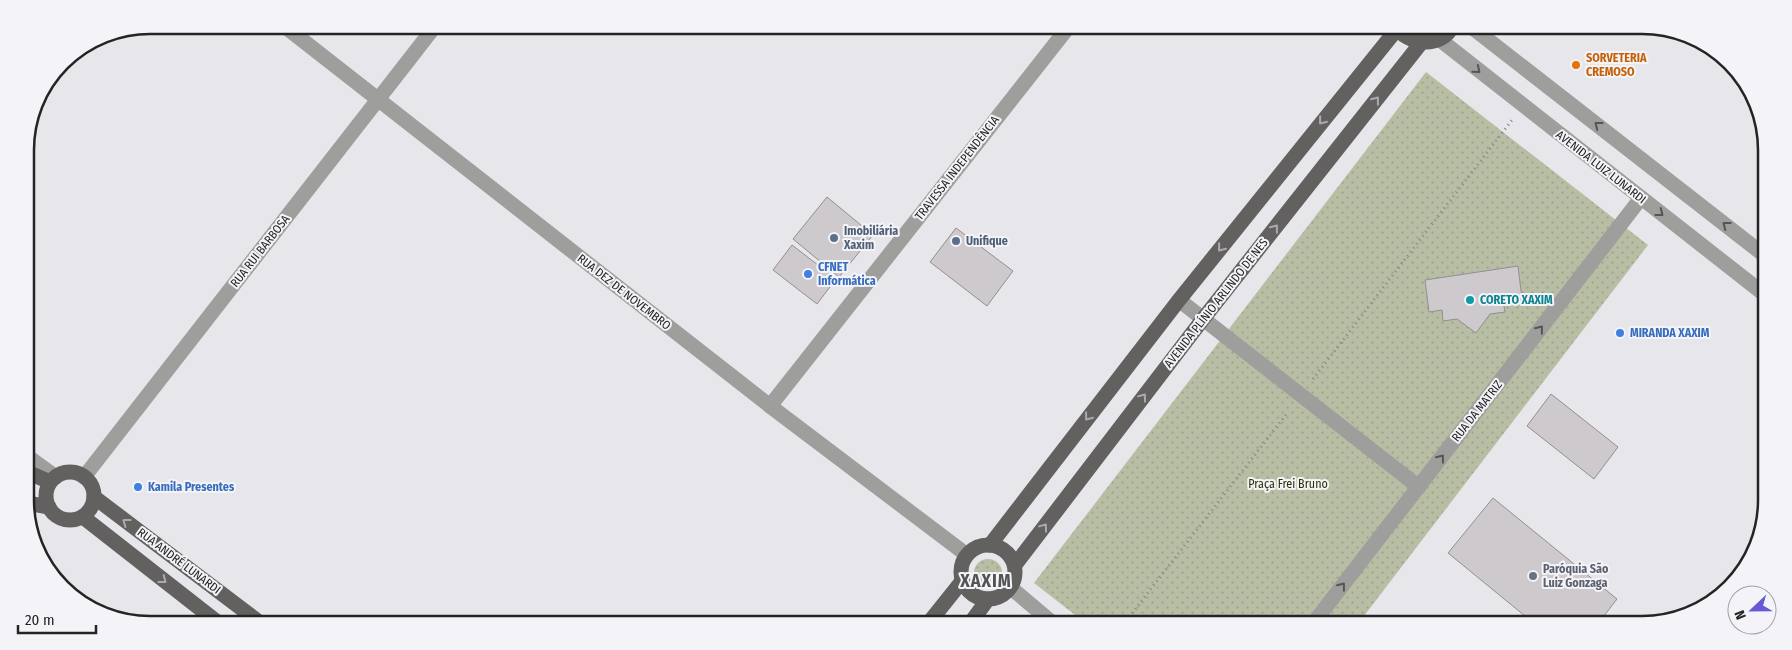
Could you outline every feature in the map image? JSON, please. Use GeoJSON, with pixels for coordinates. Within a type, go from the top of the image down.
{"type":"FeatureCollection","features":[{"type":"Feature","properties":{"kind":"main road"},"geometry":{"type":"LineString","coordinates":[[990,545],[1179,300],[1390,34]]}},
{"type":"Feature","properties":{"kind":"main road"},"geometry":{"type":"LineString","coordinates":[[1402,34],[1405,37],[1421,43],[1439,39],[1445,34]]}},
{"type":"Feature","properties":{"kind":"main road","name":"AVENIDA PLÍNIO ARLINDO DE NES"},"geometry":{"type":"LineString","coordinates":[[1015,565],[1203,319],[1421,43]]}},
{"type":"Feature","properties":{"kind":"main road"},"geometry":{"type":"LineString","coordinates":[[34,474],[53,479],[69,472],[77,473],[90,482],[94,497],[93,505],[83,517],[75,520],[60,518],[53,514],[45,495],[53,479]]}},
{"type":"Feature","properties":{"kind":"main road","name":"RUA ANDRÉ LUNARDI"},"geometry":{"type":"LineString","coordinates":[[94,497],[251,616]]}},
{"type":"Feature","properties":{"kind":"main road"},"geometry":{"type":"LineString","coordinates":[[34,504],[49,507]]}},
{"type":"Feature","properties":{"kind":"main road","name":"RUA ANDRÉ LUNARDI"},"geometry":{"type":"LineString","coordinates":[[83,517],[210,616]]}},
{"type":"Feature","properties":{"kind":"main road"},"geometry":{"type":"LineString","coordinates":[[990,545],[1005,551],[1011,558],[1015,565],[1015,575],[1010,588],[1000,597],[988,599],[973,594],[967,588],[963,580],[962,571],[967,555],[974,549],[990,545]]}},
{"type":"Feature","properties":{"kind":"main road"},"geometry":{"type":"LineString","coordinates":[[934,616],[963,580]]}},
{"type":"Feature","properties":{"kind":"main road"},"geometry":{"type":"LineString","coordinates":[[976,616],[988,599]]}},
{"type":"Feature","properties":{"kind":"street","name":"RUA DEZ DE NOVEMBRO"},"geometry":{"type":"LineString","coordinates":[[295,34],[770,406],[967,555]]}},
{"type":"Feature","properties":{"kind":"street","name":"RUA RUI BARBOSA"},"geometry":{"type":"LineString","coordinates":[[84,477],[429,34]]}},
{"type":"Feature","properties":{"kind":"street","name":"TRAVESSA INDEPENDÊNCIA"},"geometry":{"type":"LineString","coordinates":[[770,406],[1063,34]]}},
{"type":"Feature","properties":{"kind":"street"},"geometry":{"type":"LineString","coordinates":[[1481,34],[1758,250]]}},
{"type":"Feature","properties":{"kind":"street","name":"AVENIDA LUIZ LUNARDI"},"geometry":{"type":"LineString","coordinates":[[1439,39],[1758,289]]}},
{"type":"Feature","properties":{"kind":"street","name":"RUA DA MATRIZ"},"geometry":{"type":"LineString","coordinates":[[1319,616],[1641,198]]}},
{"type":"Feature","properties":{"kind":"street"},"geometry":{"type":"LineString","coordinates":[[1179,300],[1419,487]]}},
{"type":"Feature","properties":{"kind":"street"},"geometry":{"type":"LineString","coordinates":[[34,462],[53,479]]}},
{"type":"Feature","properties":{"kind":"street"},"geometry":{"type":"LineString","coordinates":[[1010,588],[1044,616]]}},
{"type":"Feature","properties":{"kind":"path"},"geometry":{"type":"LineString","coordinates":[[1130,616],[1522,106]]}},
{"type":"Feature","properties":{"kind":"green space","name":"Praça Frei Bruno"},"geometry":{"type":"Polygon","coordinates":[[[1426,72],[1648,245],[1364,616],[1076,616],[1034,583],[1426,72]]]}},
{"type":"Feature","properties":{"kind":"green space"},"geometry":{"type":"Polygon","coordinates":[[[988,559],[998,563],[1002,573],[998,583],[988,587],[978,583],[974,573],[978,563],[988,559]]]}},
{"type":"Feature","properties":{"kind":"building"},"geometry":{"type":"Polygon","coordinates":[[[827,197],[873,235],[839,277],[793,239],[827,197]]]}},
{"type":"Feature","properties":{"kind":"building"},"geometry":{"type":"Polygon","coordinates":[[[956,228],[1013,271],[987,306],[930,262],[956,228]]]}},
{"type":"Feature","properties":{"kind":"building"},"geometry":{"type":"Polygon","coordinates":[[[792,245],[836,279],[817,304],[773,270],[792,245]]]}},
{"type":"Feature","properties":{"kind":"building","name":"CORETO XAXIM"},"geometry":{"type":"Polygon","coordinates":[[[1518,266],[1522,299],[1503,301],[1505,312],[1490,314],[1476,333],[1457,319],[1443,321],[1442,310],[1429,312],[1425,280],[1518,266]]]}},
{"type":"Feature","properties":{"kind":"building"},"geometry":{"type":"Polygon","coordinates":[[[1551,394],[1618,447],[1594,479],[1527,426],[1551,394]]]}},
{"type":"Feature","properties":{"kind":"building","name":"Paróquia São Luiz Gonzaga"},"geometry":{"type":"Polygon","coordinates":[[[1493,498],[1617,599],[1604,616],[1525,616],[1448,553],[1493,498]]]}},
{"type":"Feature","properties":{"kind":"place","name":"SORVETERIA CREMOSO"},"geometry":{"type":"Point","coordinates":[1576,65]}},
{"type":"Feature","properties":{"kind":"place","name":"Imobiliária Xaxim"},"geometry":{"type":"Point","coordinates":[834,238]}},
{"type":"Feature","properties":{"kind":"place","name":"Unifique"},"geometry":{"type":"Point","coordinates":[956,241]}},
{"type":"Feature","properties":{"kind":"place","name":"CFNET Informática"},"geometry":{"type":"Point","coordinates":[808,274]}},
{"type":"Feature","properties":{"kind":"place","name":"CORETO XAXIM"},"geometry":{"type":"Point","coordinates":[1470,300]}},
{"type":"Feature","properties":{"kind":"place","name":"MIRANDA XAXIM"},"geometry":{"type":"Point","coordinates":[1620,333]}},
{"type":"Feature","properties":{"kind":"place","name":"Kamila Presentes"},"geometry":{"type":"Point","coordinates":[138,487]}},
{"type":"Feature","properties":{"kind":"place","name":"Paróquia São Luiz Gonzaga"},"geometry":{"type":"Point","coordinates":[1533,576]}},
{"type":"Feature","properties":{"kind":"district","name":"XAXIM"},"geometry":{"type":"Point","coordinates":[986,581]}}]}
